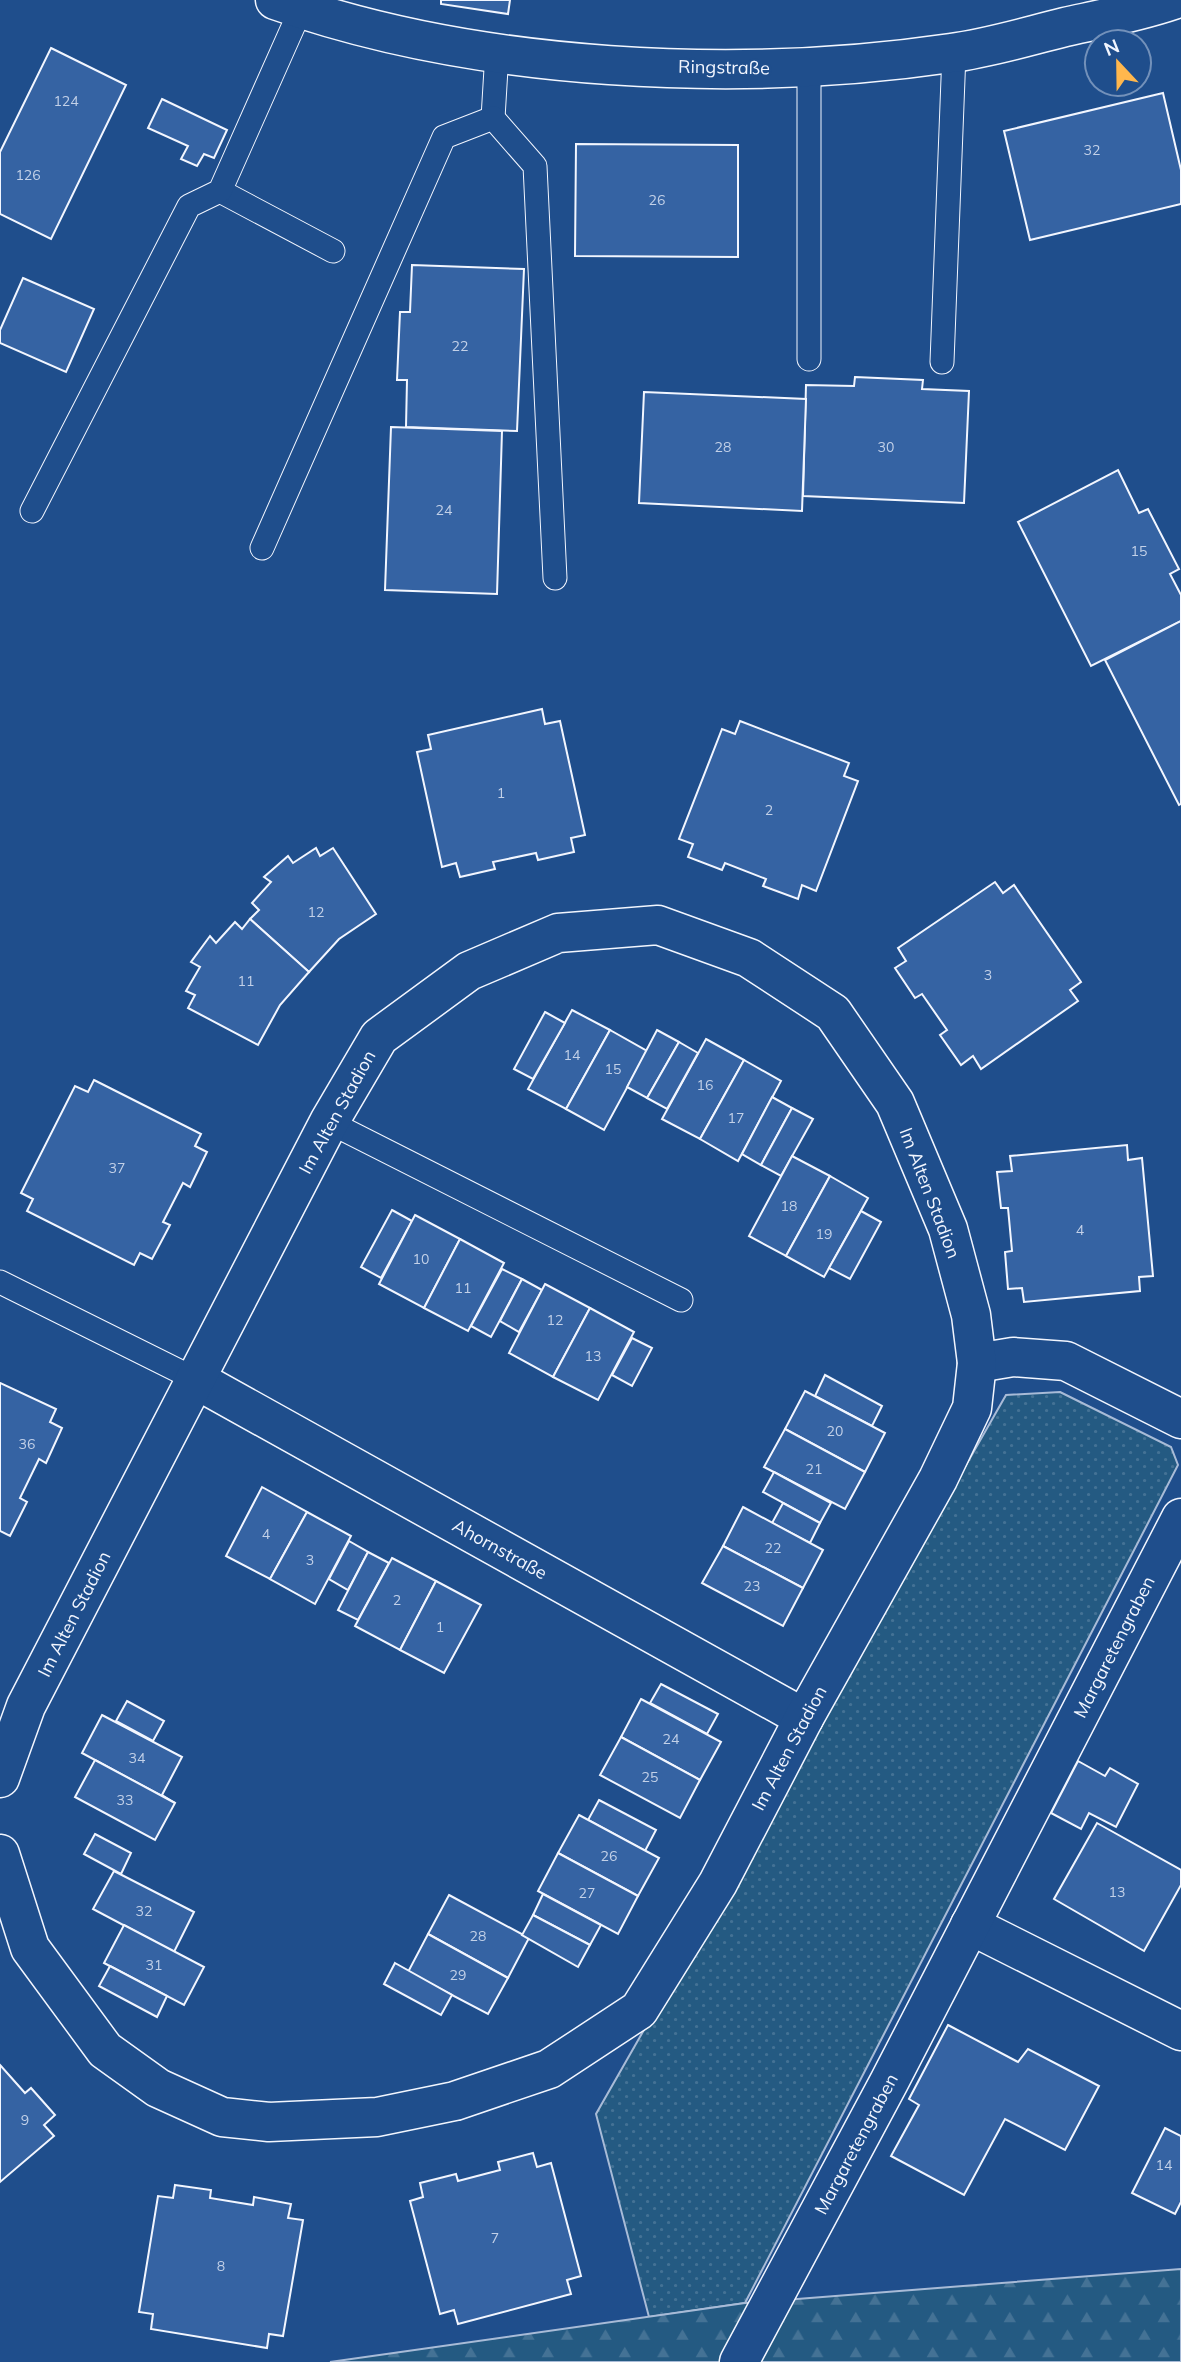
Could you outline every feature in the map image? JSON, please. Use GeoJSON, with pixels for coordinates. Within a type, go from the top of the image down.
{"type":"FeatureCollection","features":[{"type":"Feature","properties":{"kind":"street","name":"Ringstraße"},"geometry":{"type":"LineString","coordinates":[[288,5],[421,39],[497,52],[660,66],[809,68],[954,53],[1173,0]]}},
{"type":"Feature","properties":{"kind":"street","name":"Im Alten Stadion"},"geometry":{"type":"LineString","coordinates":[[0,1778],[26,1706],[329,1122],[379,1037],[469,971],[558,933],[658,925],[748,958],[833,1013],[895,1103],[948,1229],[971,1315],[977,1363],[972,1408],[938,1479],[804,1718],[718,1883],[639,2010],[548,2070],[455,2101],[377,2117],[269,2122],[222,2117],[158,2088],[105,2050],[30,1948],[0,1854]]}},
{"type":"Feature","properties":{"kind":"street"},"geometry":{"type":"LineString","coordinates":[[977,1363],[1013,1357],[1066,1361],[1181,1419]]}},
{"type":"Feature","properties":{"kind":"street","name":"Ahornstraße"},"geometry":{"type":"LineString","coordinates":[[195,1379],[804,1718]]}},
{"type":"Feature","properties":{"kind":"street","name":"Margaretengraben"},"geometry":{"type":"LineString","coordinates":[[739,2362],[1181,1518]]}},
{"type":"Feature","properties":{"kind":"street"},"geometry":{"type":"LineString","coordinates":[[970,1925],[1181,2031]]}},
{"type":"Feature","properties":{"kind":"lane"},"geometry":{"type":"LineString","coordinates":[[32,511],[189,206],[219,191],[288,5]]}},
{"type":"Feature","properties":{"kind":"lane"},"geometry":{"type":"LineString","coordinates":[[497,52],[493,118],[535,166],[555,578]]}},
{"type":"Feature","properties":{"kind":"lane"},"geometry":{"type":"LineString","coordinates":[[942,362],[954,53]]}},
{"type":"Feature","properties":{"kind":"lane"},"geometry":{"type":"LineString","coordinates":[[809,68],[809,359]]}},
{"type":"Feature","properties":{"kind":"lane"},"geometry":{"type":"LineString","coordinates":[[262,548],[444,137],[493,118]]}},
{"type":"Feature","properties":{"kind":"lane"},"geometry":{"type":"LineString","coordinates":[[219,191],[333,251]]}},
{"type":"Feature","properties":{"kind":"lane"},"geometry":{"type":"LineString","coordinates":[[329,1122],[681,1300]]}},
{"type":"Feature","properties":{"kind":"lane"},"geometry":{"type":"LineString","coordinates":[[0,1282],[195,1379]]}},
{"type":"Feature","properties":{"kind":"green space"},"geometry":{"type":"Polygon","coordinates":[[[1060,1392],[1171,1447],[1178,1465],[745,2303],[649,2317],[596,2114],[1006,1395],[1060,1392]]]}},
{"type":"Feature","properties":{"kind":"green space"},"geometry":{"type":"Polygon","coordinates":[[[1181,2269],[1181,2362],[330,2362],[745,2303],[1181,2269]]]}},
{"type":"Feature","properties":{"kind":"building"},"geometry":{"type":"Polygon","coordinates":[[[441,0],[510,0],[508,14],[441,4],[441,0]]]}},
{"type":"Feature","properties":{"kind":"building"},"geometry":{"type":"Polygon","coordinates":[[[51,48],[126,85],[51,239],[0,214],[0,152],[51,48]]]}},
{"type":"Feature","properties":{"kind":"building"},"geometry":{"type":"Polygon","coordinates":[[[1163,93],[1181,170],[1181,204],[1030,240],[1004,131],[1142,98],[1153,98],[1153,95],[1163,93]]]}},
{"type":"Feature","properties":{"kind":"building"},"geometry":{"type":"Polygon","coordinates":[[[162,99],[227,130],[214,158],[204,154],[197,166],[181,159],[188,146],[148,128],[162,99]]]}},
{"type":"Feature","properties":{"kind":"building"},"geometry":{"type":"Polygon","coordinates":[[[576,144],[738,145],[738,257],[575,256],[576,144]]]}},
{"type":"Feature","properties":{"kind":"building"},"geometry":{"type":"Polygon","coordinates":[[[412,265],[524,269],[517,431],[406,427],[407,380],[397,380],[400,312],[410,312],[412,265]]]}},
{"type":"Feature","properties":{"kind":"building"},"geometry":{"type":"Polygon","coordinates":[[[23,278],[94,309],[66,372],[0,343],[0,330],[23,278]]]}},
{"type":"Feature","properties":{"kind":"building"},"geometry":{"type":"Polygon","coordinates":[[[855,377],[923,380],[922,389],[969,391],[964,503],[803,496],[806,385],[854,386],[855,377]]]}},
{"type":"Feature","properties":{"kind":"building"},"geometry":{"type":"Polygon","coordinates":[[[644,392],[806,399],[802,511],[639,503],[644,392]]]}},
{"type":"Feature","properties":{"kind":"building"},"geometry":{"type":"Polygon","coordinates":[[[391,427],[502,431],[497,594],[385,590],[391,427]]]}},
{"type":"Feature","properties":{"kind":"building"},"geometry":{"type":"Polygon","coordinates":[[[1118,470],[1139,513],[1148,509],[1179,569],[1170,574],[1181,595],[1181,621],[1091,666],[1018,522],[1118,470]]]}},
{"type":"Feature","properties":{"kind":"building"},"geometry":{"type":"Polygon","coordinates":[[[1181,621],[1181,804],[1179,805],[1105,660],[1181,621]]]}},
{"type":"Feature","properties":{"kind":"building"},"geometry":{"type":"Polygon","coordinates":[[[542,709],[545,724],[560,721],[585,835],[571,838],[574,852],[538,860],[536,853],[493,862],[495,869],[460,877],[456,863],[442,867],[417,752],[431,749],[428,735],[542,709]]]}},
{"type":"Feature","properties":{"kind":"building"},"geometry":{"type":"Polygon","coordinates":[[[740,721],[849,763],[844,776],[858,781],[816,891],[802,885],[798,899],[763,886],[766,879],[725,863],[722,870],[688,857],[693,844],[679,839],[722,729],[735,734],[740,721]]]}},
{"type":"Feature","properties":{"kind":"building"},"geometry":{"type":"Polygon","coordinates":[[[316,848],[320,856],[333,848],[376,914],[339,939],[309,972],[250,919],[259,910],[252,903],[271,882],[264,877],[288,856],[293,863],[316,848]]]}},
{"type":"Feature","properties":{"kind":"building"},"geometry":{"type":"Polygon","coordinates":[[[995,882],[1003,893],[1014,885],[1081,982],[1070,990],[1078,1001],[981,1069],[973,1056],[961,1065],[940,1035],[947,1030],[922,994],[915,998],[895,968],[906,961],[898,948],[995,882]]]}},
{"type":"Feature","properties":{"kind":"building"},"geometry":{"type":"Polygon","coordinates":[[[250,919],[309,972],[280,1005],[258,1045],[188,1008],[195,995],[186,991],[200,967],[191,962],[210,936],[216,943],[235,922],[242,929],[250,919]]]}},
{"type":"Feature","properties":{"kind":"building"},"geometry":{"type":"Polygon","coordinates":[[[572,1010],[610,1030],[566,1109],[528,1089],[572,1010]]]}},
{"type":"Feature","properties":{"kind":"building"},"geometry":{"type":"Polygon","coordinates":[[[545,1012],[565,1023],[533,1079],[514,1069],[545,1012]]]}},
{"type":"Feature","properties":{"kind":"building"},"geometry":{"type":"Polygon","coordinates":[[[610,1030],[647,1051],[604,1130],[566,1109],[610,1030]]]}},
{"type":"Feature","properties":{"kind":"building"},"geometry":{"type":"Polygon","coordinates":[[[657,1030],[679,1042],[647,1098],[627,1087],[657,1030]]]}},
{"type":"Feature","properties":{"kind":"building"},"geometry":{"type":"Polygon","coordinates":[[[706,1039],[744,1060],[700,1139],[662,1119],[706,1039]]]}},
{"type":"Feature","properties":{"kind":"building"},"geometry":{"type":"Polygon","coordinates":[[[679,1042],[698,1053],[667,1109],[647,1098],[679,1042]]]}},
{"type":"Feature","properties":{"kind":"building"},"geometry":{"type":"Polygon","coordinates":[[[744,1060],[781,1081],[738,1161],[700,1139],[744,1060]]]}},
{"type":"Feature","properties":{"kind":"building"},"geometry":{"type":"Polygon","coordinates":[[[94,1080],[201,1134],[195,1146],[207,1152],[190,1187],[183,1183],[163,1222],[170,1225],[152,1259],[140,1253],[134,1265],[27,1211],[33,1199],[21,1193],[75,1086],[88,1092],[94,1080]]]}},
{"type":"Feature","properties":{"kind":"building"},"geometry":{"type":"Polygon","coordinates":[[[772,1097],[792,1108],[761,1165],[742,1154],[772,1097]]]}},
{"type":"Feature","properties":{"kind":"building"},"geometry":{"type":"Polygon","coordinates":[[[792,1108],[813,1119],[781,1176],[761,1165],[792,1108]]]}},
{"type":"Feature","properties":{"kind":"building"},"geometry":{"type":"Polygon","coordinates":[[[1127,1145],[1128,1160],[1142,1158],[1153,1276],[1139,1277],[1140,1291],[1024,1302],[1022,1288],[1008,1289],[1005,1252],[1012,1251],[1008,1208],[1001,1208],[997,1172],[1012,1171],[1010,1156],[1127,1145]]]}},
{"type":"Feature","properties":{"kind":"building"},"geometry":{"type":"Polygon","coordinates":[[[792,1156],[830,1176],[786,1256],[749,1236],[792,1156]]]}},
{"type":"Feature","properties":{"kind":"building"},"geometry":{"type":"Polygon","coordinates":[[[830,1176],[868,1198],[824,1277],[786,1256],[830,1176]]]}},
{"type":"Feature","properties":{"kind":"building"},"geometry":{"type":"Polygon","coordinates":[[[392,1210],[412,1221],[381,1278],[361,1267],[392,1210]]]}},
{"type":"Feature","properties":{"kind":"building"},"geometry":{"type":"Polygon","coordinates":[[[861,1211],[881,1222],[850,1279],[829,1268],[861,1211]]]}},
{"type":"Feature","properties":{"kind":"building"},"geometry":{"type":"Polygon","coordinates":[[[415,1215],[460,1239],[424,1308],[379,1284],[415,1215]]]}},
{"type":"Feature","properties":{"kind":"building"},"geometry":{"type":"Polygon","coordinates":[[[460,1239],[504,1263],[468,1331],[424,1308],[460,1239]]]}},
{"type":"Feature","properties":{"kind":"building"},"geometry":{"type":"Polygon","coordinates":[[[502,1269],[522,1279],[491,1337],[471,1326],[502,1269]]]}},
{"type":"Feature","properties":{"kind":"building"},"geometry":{"type":"Polygon","coordinates":[[[522,1279],[542,1290],[519,1332],[500,1321],[522,1279]]]}},
{"type":"Feature","properties":{"kind":"building"},"geometry":{"type":"Polygon","coordinates":[[[545,1284],[590,1308],[553,1377],[509,1353],[545,1284]]]}},
{"type":"Feature","properties":{"kind":"building"},"geometry":{"type":"Polygon","coordinates":[[[590,1308],[634,1332],[598,1400],[553,1377],[590,1308]]]}},
{"type":"Feature","properties":{"kind":"building"},"geometry":{"type":"Polygon","coordinates":[[[632,1338],[652,1348],[632,1386],[612,1375],[632,1338]]]}},
{"type":"Feature","properties":{"kind":"building"},"geometry":{"type":"Polygon","coordinates":[[[825,1375],[882,1406],[872,1426],[815,1396],[825,1375]]]}},
{"type":"Feature","properties":{"kind":"building"},"geometry":{"type":"Polygon","coordinates":[[[0,1383],[56,1409],[50,1422],[62,1428],[46,1463],[39,1459],[20,1498],[27,1502],[10,1536],[0,1531],[0,1383]]]}},
{"type":"Feature","properties":{"kind":"building"},"geometry":{"type":"Polygon","coordinates":[[[805,1391],[885,1433],[865,1472],[785,1429],[805,1391]]]}},
{"type":"Feature","properties":{"kind":"building"},"geometry":{"type":"Polygon","coordinates":[[[785,1429],[865,1472],[845,1509],[764,1467],[785,1429]]]}},
{"type":"Feature","properties":{"kind":"building"},"geometry":{"type":"Polygon","coordinates":[[[774,1472],[831,1503],[820,1523],[763,1492],[774,1472]]]}},
{"type":"Feature","properties":{"kind":"building"},"geometry":{"type":"Polygon","coordinates":[[[262,1487],[307,1512],[270,1579],[226,1556],[262,1487]]]}},
{"type":"Feature","properties":{"kind":"building"},"geometry":{"type":"Polygon","coordinates":[[[783,1503],[820,1523],[810,1543],[772,1523],[783,1503]]]}},
{"type":"Feature","properties":{"kind":"building"},"geometry":{"type":"Polygon","coordinates":[[[743,1507],[823,1550],[803,1588],[723,1546],[743,1507]]]}},
{"type":"Feature","properties":{"kind":"building"},"geometry":{"type":"Polygon","coordinates":[[[307,1512],[351,1536],[315,1604],[270,1579],[307,1512]]]}},
{"type":"Feature","properties":{"kind":"building"},"geometry":{"type":"Polygon","coordinates":[[[349,1541],[368,1552],[348,1590],[329,1579],[349,1541]]]}},
{"type":"Feature","properties":{"kind":"building"},"geometry":{"type":"Polygon","coordinates":[[[723,1546],[803,1588],[783,1626],[702,1583],[723,1546]]]}},
{"type":"Feature","properties":{"kind":"building"},"geometry":{"type":"Polygon","coordinates":[[[368,1552],[389,1563],[358,1620],[338,1610],[368,1552]]]}},
{"type":"Feature","properties":{"kind":"building"},"geometry":{"type":"Polygon","coordinates":[[[392,1558],[436,1581],[400,1650],[355,1626],[392,1558]]]}},
{"type":"Feature","properties":{"kind":"building"},"geometry":{"type":"Polygon","coordinates":[[[436,1581],[481,1605],[444,1673],[400,1650],[436,1581]]]}},
{"type":"Feature","properties":{"kind":"building"},"geometry":{"type":"Polygon","coordinates":[[[661,1684],[718,1714],[707,1734],[650,1703],[661,1684]]]}},
{"type":"Feature","properties":{"kind":"building"},"geometry":{"type":"Polygon","coordinates":[[[641,1699],[721,1742],[700,1780],[621,1737],[641,1699]]]}},
{"type":"Feature","properties":{"kind":"building"},"geometry":{"type":"Polygon","coordinates":[[[127,1701],[164,1721],[153,1741],[116,1721],[127,1701]]]}},
{"type":"Feature","properties":{"kind":"building"},"geometry":{"type":"Polygon","coordinates":[[[102,1715],[182,1757],[162,1795],[175,1803],[82,1753],[102,1715]]]}},
{"type":"Feature","properties":{"kind":"building"},"geometry":{"type":"Polygon","coordinates":[[[621,1737],[700,1780],[680,1818],[600,1775],[621,1737]]]}},
{"type":"Feature","properties":{"kind":"building"},"geometry":{"type":"Polygon","coordinates":[[[95,1760],[175,1803],[155,1840],[75,1797],[95,1760]]]}},
{"type":"Feature","properties":{"kind":"building"},"geometry":{"type":"Polygon","coordinates":[[[1078,1761],[1105,1776],[1110,1768],[1138,1784],[1116,1827],[1089,1813],[1081,1829],[1051,1813],[1078,1761]]]}},
{"type":"Feature","properties":{"kind":"building"},"geometry":{"type":"Polygon","coordinates":[[[599,1800],[656,1830],[645,1851],[588,1820],[599,1800]]]}},
{"type":"Feature","properties":{"kind":"building"},"geometry":{"type":"Polygon","coordinates":[[[579,1815],[659,1858],[638,1896],[558,1853],[579,1815]]]}},
{"type":"Feature","properties":{"kind":"building"},"geometry":{"type":"Polygon","coordinates":[[[1097,1823],[1181,1870],[1181,1885],[1144,1951],[1054,1899],[1097,1823]]]}},
{"type":"Feature","properties":{"kind":"building"},"geometry":{"type":"Polygon","coordinates":[[[95,1834],[131,1853],[121,1874],[84,1854],[95,1834]]]}},
{"type":"Feature","properties":{"kind":"building"},"geometry":{"type":"Polygon","coordinates":[[[558,1853],[638,1896],[618,1934],[538,1891],[558,1853]]]}},
{"type":"Feature","properties":{"kind":"building"},"geometry":{"type":"Polygon","coordinates":[[[114,1871],[194,1912],[174,1952],[93,1909],[114,1871]]]}},
{"type":"Feature","properties":{"kind":"building"},"geometry":{"type":"Polygon","coordinates":[[[543,1894],[601,1925],[590,1945],[533,1915],[543,1894]]]}},
{"type":"Feature","properties":{"kind":"building"},"geometry":{"type":"Polygon","coordinates":[[[449,1895],[529,1938],[508,1978],[428,1934],[449,1895]]]}},
{"type":"Feature","properties":{"kind":"building"},"geometry":{"type":"Polygon","coordinates":[[[533,1915],[590,1945],[578,1967],[522,1935],[533,1915]]]}},
{"type":"Feature","properties":{"kind":"building"},"geometry":{"type":"Polygon","coordinates":[[[124,1925],[204,1967],[184,2005],[104,1963],[124,1925]]]}},
{"type":"Feature","properties":{"kind":"building"},"geometry":{"type":"Polygon","coordinates":[[[428,1934],[508,1978],[488,2014],[408,1972],[428,1934]]]}},
{"type":"Feature","properties":{"kind":"building"},"geometry":{"type":"Polygon","coordinates":[[[395,1963],[452,1995],[441,2015],[384,1984],[395,1963]]]}},
{"type":"Feature","properties":{"kind":"building"},"geometry":{"type":"Polygon","coordinates":[[[110,1966],[167,1996],[157,2017],[99,1986],[110,1966]]]}},
{"type":"Feature","properties":{"kind":"building"},"geometry":{"type":"Polygon","coordinates":[[[948,2025],[1018,2062],[1028,2049],[1099,2086],[1065,2150],[1005,2119],[964,2195],[891,2156],[919,2105],[909,2099],[948,2025]]]}},
{"type":"Feature","properties":{"kind":"building"},"geometry":{"type":"Polygon","coordinates":[[[0,2065],[25,2093],[31,2088],[55,2115],[44,2125],[54,2136],[0,2182],[0,2065]]]}},
{"type":"Feature","properties":{"kind":"building"},"geometry":{"type":"Polygon","coordinates":[[[1165,2128],[1181,2136],[1181,2202],[1175,2214],[1132,2193],[1165,2128]]]}},
{"type":"Feature","properties":{"kind":"building"},"geometry":{"type":"Polygon","coordinates":[[[533,2153],[537,2167],[551,2163],[581,2276],[567,2280],[571,2294],[458,2324],[454,2310],[440,2314],[410,2201],[423,2197],[420,2183],[456,2174],[458,2181],[500,2170],[498,2162],[533,2153]]]}},
{"type":"Feature","properties":{"kind":"building"},"geometry":{"type":"Polygon","coordinates":[[[175,2185],[211,2190],[210,2198],[253,2205],[254,2197],[291,2204],[288,2218],[303,2220],[283,2336],[269,2334],[267,2348],[151,2329],[153,2314],[139,2312],[158,2196],[173,2198],[175,2185]]]}}]}
